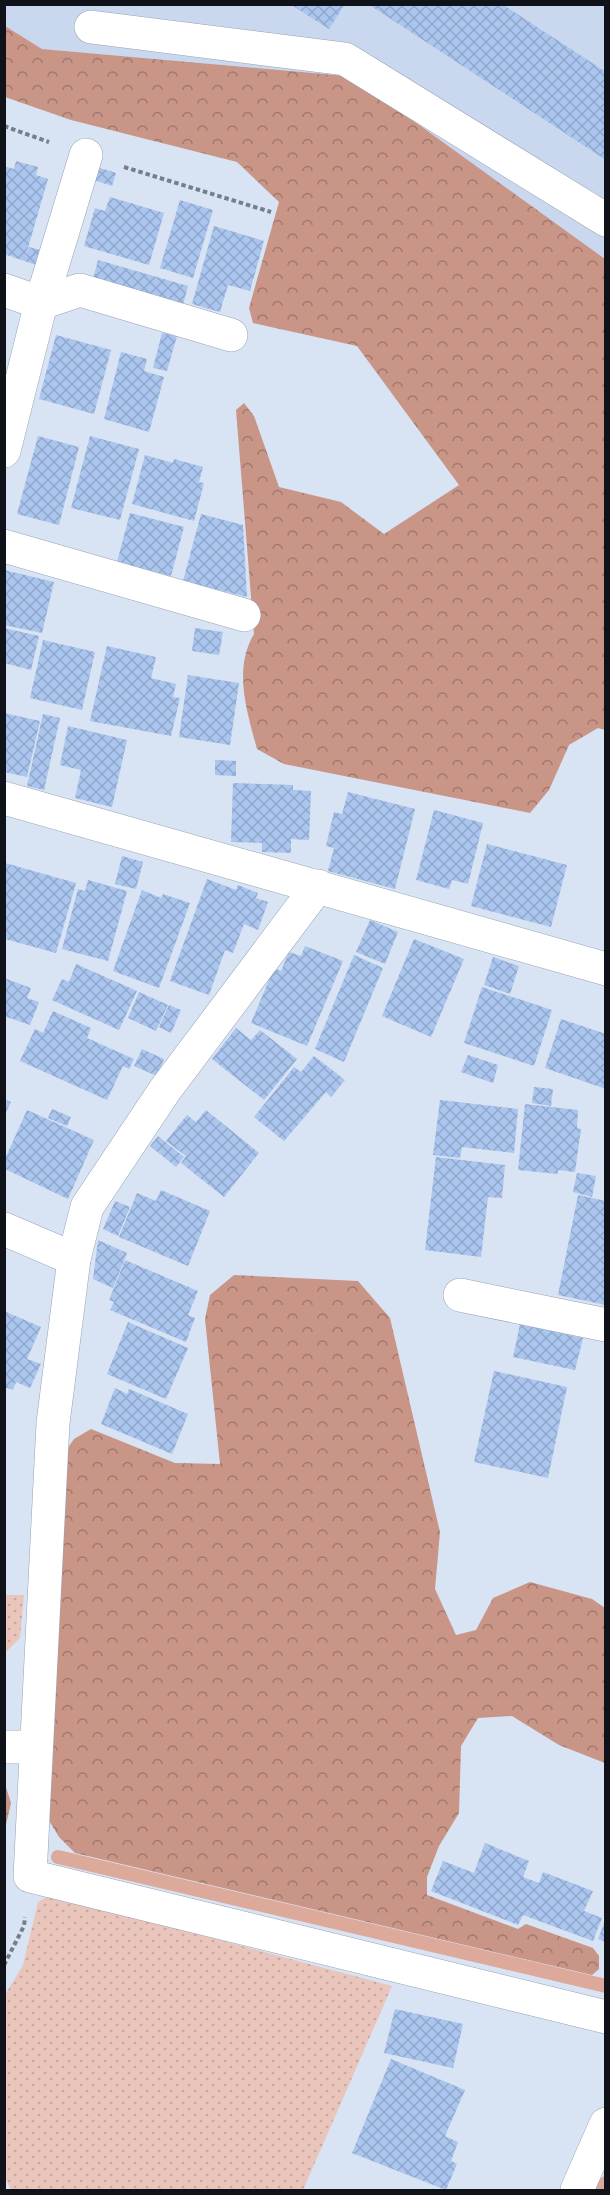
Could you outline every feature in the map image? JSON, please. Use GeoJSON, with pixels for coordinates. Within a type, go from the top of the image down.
{"type":"FeatureCollection","features":[{"type":"Feature","properties":{"kind":"street"},"geometry":{"type":"LineString","coordinates":[[91,27],[345,58],[606,220]]}},
{"type":"Feature","properties":{"kind":"street"},"geometry":{"type":"LineString","coordinates":[[4,451],[41,303],[86,155]]}},
{"type":"Feature","properties":{"kind":"street"},"geometry":{"type":"LineString","coordinates":[[4,290],[41,303],[80,290],[231,335]]}},
{"type":"Feature","properties":{"kind":"street"},"geometry":{"type":"LineString","coordinates":[[4,546],[244,615]]}},
{"type":"Feature","properties":{"kind":"street"},"geometry":{"type":"LineString","coordinates":[[4,798],[606,969]]}},
{"type":"Feature","properties":{"kind":"street"},"geometry":{"type":"LineString","coordinates":[[318,886],[165,1090],[87,1207],[74,1259],[52,1423],[20,1747],[30,1876],[606,2017]]}},
{"type":"Feature","properties":{"kind":"street"},"geometry":{"type":"LineString","coordinates":[[4,1229],[74,1259]]}},
{"type":"Feature","properties":{"kind":"street"},"geometry":{"type":"LineString","coordinates":[[460,1295],[606,1325]]}},
{"type":"Feature","properties":{"kind":"street"},"geometry":{"type":"LineString","coordinates":[[577,2190],[606,2124]]}},
{"type":"Feature","properties":{"kind":"path"},"geometry":{"type":"LineString","coordinates":[[4,126],[86,155],[271,212]]}},
{"type":"Feature","properties":{"kind":"path"},"geometry":{"type":"LineString","coordinates":[[4,1965],[24,1926],[30,1876]]}},
{"type":"Feature","properties":{"kind":"shaded area"},"geometry":{"type":"Polygon","coordinates":[[[5,4],[605,5],[605,259],[397,109],[346,76],[42,49],[5,26],[5,4]]]}},
{"type":"Feature","properties":{"kind":"shaded area"},"geometry":{"type":"Polygon","coordinates":[[[5,1595],[24,1595],[20,1638],[5,1653],[5,1595]]]}},
{"type":"Feature","properties":{"kind":"shaded area"},"geometry":{"type":"Polygon","coordinates":[[[50,1895],[392,1986],[303,2190],[11,2190],[5,2178],[5,1995],[23,1965],[38,1902],[50,1895]]]}},
{"type":"Feature","properties":{"kind":"green space"},"geometry":{"type":"Polygon","coordinates":[[[5,26],[42,49],[346,76],[397,109],[605,259],[605,730],[598,728],[569,745],[549,790],[530,813],[284,764],[257,749],[246,706],[243,676],[244,662],[254,634],[236,410],[244,403],[254,416],[279,487],[341,502],[384,534],[459,485],[357,346],[253,323],[249,308],[279,202],[237,162],[71,120],[5,97],[5,26]]]}},
{"type":"Feature","properties":{"kind":"green space"},"geometry":{"type":"Polygon","coordinates":[[[234,1275],[358,1281],[390,1318],[440,1532],[435,1589],[456,1635],[476,1630],[493,1598],[530,1582],[592,1599],[605,1608],[605,1763],[559,1745],[512,1716],[478,1718],[461,1746],[459,1813],[439,1846],[427,1877],[427,1895],[518,1929],[526,1924],[593,1948],[599,1956],[599,1969],[592,1975],[75,1853],[59,1837],[42,1809],[65,1452],[74,1439],[91,1429],[175,1463],[220,1464],[205,1319],[210,1295],[234,1275]]]}},
{"type":"Feature","properties":{"kind":"green space"},"geometry":{"type":"Polygon","coordinates":[[[5,1784],[11,1803],[5,1829],[5,1784]]]}},
{"type":"Feature","properties":{"kind":"building"},"geometry":{"type":"Polygon","coordinates":[[[290,4],[345,4],[329,29],[290,4]]]}},
{"type":"Feature","properties":{"kind":"building"},"geometry":{"type":"Polygon","coordinates":[[[368,4],[502,4],[606,72],[606,160],[368,4]]]}},
{"type":"Feature","properties":{"kind":"building"},"geometry":{"type":"Polygon","coordinates":[[[16,161],[38,167],[36,175],[48,179],[25,258],[29,247],[40,250],[36,265],[4,254],[4,166],[14,169],[16,161]]]}},
{"type":"Feature","properties":{"kind":"building"},"geometry":{"type":"Polygon","coordinates":[[[97,167],[116,173],[112,186],[94,180],[97,167]]]}},
{"type":"Feature","properties":{"kind":"building"},"geometry":{"type":"Polygon","coordinates":[[[110,197],[164,213],[149,265],[84,246],[95,208],[105,211],[110,197]]]}},
{"type":"Feature","properties":{"kind":"building"},"geometry":{"type":"Polygon","coordinates":[[[180,200],[213,210],[193,278],[160,268],[180,200]]]}},
{"type":"Feature","properties":{"kind":"building"},"geometry":{"type":"Polygon","coordinates":[[[214,226],[264,241],[250,291],[228,285],[220,312],[192,304],[214,226]]]}},
{"type":"Feature","properties":{"kind":"building"},"geometry":{"type":"Polygon","coordinates":[[[98,260],[188,286],[183,305],[93,279],[98,260]]]}},
{"type":"Feature","properties":{"kind":"building"},"geometry":{"type":"Polygon","coordinates":[[[162,333],[177,336],[167,371],[153,368],[162,333]]]}},
{"type":"Feature","properties":{"kind":"building"},"geometry":{"type":"Polygon","coordinates":[[[56,335],[111,350],[94,414],[39,399],[56,335]]]}},
{"type":"Feature","properties":{"kind":"building"},"geometry":{"type":"Polygon","coordinates":[[[121,352],[147,359],[144,371],[164,377],[149,432],[104,419],[121,352]]]}},
{"type":"Feature","properties":{"kind":"building"},"geometry":{"type":"Polygon","coordinates":[[[38,436],[79,447],[59,525],[17,514],[38,436]]]}},
{"type":"Feature","properties":{"kind":"building"},"geometry":{"type":"Polygon","coordinates":[[[90,436],[139,449],[120,520],[71,508],[90,436]]]}},
{"type":"Feature","properties":{"kind":"building"},"geometry":{"type":"Polygon","coordinates":[[[145,455],[173,463],[174,459],[203,467],[199,482],[204,483],[194,521],[132,504],[145,455]]]}},
{"type":"Feature","properties":{"kind":"building"},"geometry":{"type":"Polygon","coordinates":[[[130,513],[184,527],[171,576],[117,562],[130,513]]]}},
{"type":"Feature","properties":{"kind":"building"},"geometry":{"type":"Polygon","coordinates":[[[201,514],[243,525],[247,597],[183,581],[201,514]]]}},
{"type":"Feature","properties":{"kind":"building"},"geometry":{"type":"Polygon","coordinates":[[[4,570],[54,582],[42,633],[4,625],[4,570]]]}},
{"type":"Feature","properties":{"kind":"building"},"geometry":{"type":"Polygon","coordinates":[[[4,628],[39,636],[31,670],[4,663],[4,628]]]}},
{"type":"Feature","properties":{"kind":"building"},"geometry":{"type":"Polygon","coordinates":[[[195,628],[223,632],[219,655],[192,651],[195,628]]]}},
{"type":"Feature","properties":{"kind":"building"},"geometry":{"type":"Polygon","coordinates":[[[43,640],[95,652],[82,710],[30,698],[43,640]]]}},
{"type":"Feature","properties":{"kind":"building"},"geometry":{"type":"Polygon","coordinates":[[[107,646],[156,657],[151,678],[176,684],[173,697],[180,698],[171,736],[90,721],[107,646]]]}},
{"type":"Feature","properties":{"kind":"building"},"geometry":{"type":"Polygon","coordinates":[[[188,675],[239,683],[230,745],[179,737],[188,675]]]}},
{"type":"Feature","properties":{"kind":"building"},"geometry":{"type":"Polygon","coordinates":[[[4,713],[40,721],[27,777],[4,772],[4,713]]]}},
{"type":"Feature","properties":{"kind":"building"},"geometry":{"type":"Polygon","coordinates":[[[43,714],[60,718],[44,790],[27,786],[43,714]]]}},
{"type":"Feature","properties":{"kind":"building"},"geometry":{"type":"Polygon","coordinates":[[[68,726],[127,740],[112,807],[75,798],[81,770],[60,765],[68,726]]]}},
{"type":"Feature","properties":{"kind":"building"},"geometry":{"type":"Polygon","coordinates":[[[215,760],[236,761],[236,776],[215,775],[215,760]]]}},
{"type":"Feature","properties":{"kind":"building"},"geometry":{"type":"Polygon","coordinates":[[[233,783],[293,785],[293,790],[311,791],[309,840],[291,839],[291,853],[262,852],[262,843],[231,842],[233,783]]]}},
{"type":"Feature","properties":{"kind":"building"},"geometry":{"type":"Polygon","coordinates":[[[348,792],[415,809],[395,889],[328,871],[334,848],[326,846],[334,812],[342,814],[348,792]]]}},
{"type":"Feature","properties":{"kind":"building"},"geometry":{"type":"Polygon","coordinates":[[[434,810],[483,823],[468,884],[452,880],[449,889],[416,880],[434,810]]]}},
{"type":"Feature","properties":{"kind":"building"},"geometry":{"type":"Polygon","coordinates":[[[487,844],[567,865],[551,927],[471,906],[487,844]]]}},
{"type":"Feature","properties":{"kind":"building"},"geometry":{"type":"Polygon","coordinates":[[[122,856],[143,862],[136,889],[115,884],[122,856]]]}},
{"type":"Feature","properties":{"kind":"building"},"geometry":{"type":"Polygon","coordinates":[[[5,863],[76,883],[56,953],[5,939],[5,863]]]}},
{"type":"Feature","properties":{"kind":"building"},"geometry":{"type":"Polygon","coordinates":[[[207,879],[236,890],[238,885],[258,893],[256,898],[268,902],[258,930],[244,924],[233,953],[225,950],[209,995],[170,981],[207,879]]]}},
{"type":"Feature","properties":{"kind":"building"},"geometry":{"type":"Polygon","coordinates":[[[88,880],[127,891],[108,961],[62,949],[78,889],[85,891],[88,880]]]}},
{"type":"Feature","properties":{"kind":"building"},"geometry":{"type":"Polygon","coordinates":[[[142,890],[161,898],[163,894],[190,903],[159,988],[113,971],[142,890]]]}},
{"type":"Feature","properties":{"kind":"building"},"geometry":{"type":"Polygon","coordinates":[[[370,920],[398,932],[385,964],[356,952],[370,920]]]}},
{"type":"Feature","properties":{"kind":"building"},"geometry":{"type":"Polygon","coordinates":[[[414,939],[464,959],[431,1037],[382,1016],[414,939]]]}},
{"type":"Feature","properties":{"kind":"building"},"geometry":{"type":"Polygon","coordinates":[[[305,946],[343,961],[307,1046],[251,1023],[274,968],[281,971],[289,952],[301,956],[305,946]]]}},
{"type":"Feature","properties":{"kind":"building"},"geometry":{"type":"Polygon","coordinates":[[[354,955],[383,968],[344,1062],[315,1049],[354,955]]]}},
{"type":"Feature","properties":{"kind":"building"},"geometry":{"type":"Polygon","coordinates":[[[493,957],[519,966],[510,994],[484,985],[493,957]]]}},
{"type":"Feature","properties":{"kind":"building"},"geometry":{"type":"Polygon","coordinates":[[[76,964],[137,991],[119,1030],[52,1000],[62,979],[69,982],[76,964]]]}},
{"type":"Feature","properties":{"kind":"building"},"geometry":{"type":"Polygon","coordinates":[[[4,978],[31,988],[27,998],[39,1002],[30,1025],[4,1016],[4,978]]]}},
{"type":"Feature","properties":{"kind":"building"},"geometry":{"type":"Polygon","coordinates":[[[482,987],[552,1010],[534,1066],[464,1043],[482,987]]]}},
{"type":"Feature","properties":{"kind":"building"},"geometry":{"type":"Polygon","coordinates":[[[139,992],[168,1005],[156,1031],[128,1018],[139,992]]]}},
{"type":"Feature","properties":{"kind":"building"},"geometry":{"type":"Polygon","coordinates":[[[169,1005],[181,1010],[171,1033],[159,1027],[169,1005]]]}},
{"type":"Feature","properties":{"kind":"building"},"geometry":{"type":"Polygon","coordinates":[[[53,1011],[91,1028],[87,1038],[134,1059],[129,1069],[123,1066],[107,1100],[20,1061],[35,1029],[43,1033],[53,1011]]]}},
{"type":"Feature","properties":{"kind":"building"},"geometry":{"type":"Polygon","coordinates":[[[561,1019],[606,1034],[606,1089],[545,1068],[561,1019]]]}},
{"type":"Feature","properties":{"kind":"building"},"geometry":{"type":"Polygon","coordinates":[[[236,1028],[251,1040],[260,1030],[297,1059],[264,1100],[212,1059],[236,1028]]]}},
{"type":"Feature","properties":{"kind":"building"},"geometry":{"type":"Polygon","coordinates":[[[142,1049],[164,1059],[157,1076],[134,1066],[142,1049]]]}},
{"type":"Feature","properties":{"kind":"building"},"geometry":{"type":"Polygon","coordinates":[[[468,1055],[498,1065],[493,1083],[461,1072],[468,1055]]]}},
{"type":"Feature","properties":{"kind":"building"},"geometry":{"type":"Polygon","coordinates":[[[314,1056],[345,1080],[331,1097],[326,1092],[284,1141],[254,1117],[294,1067],[301,1072],[314,1056]]]}},
{"type":"Feature","properties":{"kind":"building"},"geometry":{"type":"Polygon","coordinates":[[[534,1087],[553,1089],[551,1106],[532,1103],[534,1087]]]}},
{"type":"Feature","properties":{"kind":"building"},"geometry":{"type":"Polygon","coordinates":[[[4,1099],[11,1102],[4,1116],[4,1099]]]}},
{"type":"Feature","properties":{"kind":"building"},"geometry":{"type":"Polygon","coordinates":[[[440,1100],[518,1109],[514,1153],[462,1147],[460,1158],[433,1155],[440,1100]]]}},
{"type":"Feature","properties":{"kind":"building"},"geometry":{"type":"Polygon","coordinates":[[[525,1104],[578,1110],[577,1128],[581,1129],[575,1172],[558,1170],[558,1174],[518,1170],[525,1104]]]}},
{"type":"Feature","properties":{"kind":"building"},"geometry":{"type":"Polygon","coordinates":[[[52,1109],[71,1117],[67,1126],[48,1118],[52,1109]]]}},
{"type":"Feature","properties":{"kind":"building"},"geometry":{"type":"Polygon","coordinates":[[[27,1110],[94,1140],[68,1199],[5,1169],[5,1159],[27,1110]]]}},
{"type":"Feature","properties":{"kind":"building"},"geometry":{"type":"Polygon","coordinates":[[[206,1110],[259,1153],[224,1197],[181,1163],[186,1156],[166,1141],[187,1115],[196,1122],[206,1110]]]}},
{"type":"Feature","properties":{"kind":"building"},"geometry":{"type":"Polygon","coordinates":[[[158,1136],[184,1157],[176,1167],[150,1146],[158,1136]]]}},
{"type":"Feature","properties":{"kind":"building"},"geometry":{"type":"Polygon","coordinates":[[[436,1157],[505,1165],[502,1198],[488,1197],[481,1257],[425,1250],[436,1157]]]}},
{"type":"Feature","properties":{"kind":"building"},"geometry":{"type":"Polygon","coordinates":[[[577,1173],[596,1176],[592,1197],[573,1192],[577,1173]]]}},
{"type":"Feature","properties":{"kind":"building"},"geometry":{"type":"Polygon","coordinates":[[[161,1190],[210,1211],[188,1266],[119,1237],[137,1193],[156,1201],[161,1190]]]}},
{"type":"Feature","properties":{"kind":"building"},"geometry":{"type":"Polygon","coordinates":[[[578,1195],[606,1201],[606,1305],[558,1295],[578,1195]]]}},
{"type":"Feature","properties":{"kind":"building"},"geometry":{"type":"Polygon","coordinates":[[[115,1201],[130,1207],[118,1236],[103,1229],[115,1201]]]}},
{"type":"Feature","properties":{"kind":"building"},"geometry":{"type":"Polygon","coordinates":[[[98,1240],[127,1253],[113,1288],[93,1279],[98,1240]]]}},
{"type":"Feature","properties":{"kind":"building"},"geometry":{"type":"Polygon","coordinates":[[[125,1260],[198,1291],[188,1315],[195,1318],[186,1342],[110,1310],[114,1302],[109,1300],[125,1260]]]}},
{"type":"Feature","properties":{"kind":"building"},"geometry":{"type":"Polygon","coordinates":[[[4,1311],[41,1327],[27,1359],[41,1364],[30,1388],[16,1382],[13,1390],[4,1387],[4,1311]]]}},
{"type":"Feature","properties":{"kind":"building"},"geometry":{"type":"Polygon","coordinates":[[[128,1322],[188,1348],[166,1399],[107,1374],[128,1322]]]}},
{"type":"Feature","properties":{"kind":"building"},"geometry":{"type":"Polygon","coordinates":[[[520,1324],[583,1338],[575,1370],[513,1357],[520,1324]]]}},
{"type":"Feature","properties":{"kind":"building"},"geometry":{"type":"Polygon","coordinates":[[[494,1371],[567,1387],[548,1478],[474,1462],[494,1371]]]}},
{"type":"Feature","properties":{"kind":"building"},"geometry":{"type":"Polygon","coordinates":[[[115,1388],[127,1394],[129,1389],[188,1414],[172,1454],[101,1424],[115,1388]]]}},
{"type":"Feature","properties":{"kind":"building"},"geometry":{"type":"Polygon","coordinates":[[[485,1843],[529,1861],[523,1877],[539,1883],[543,1872],[593,1891],[584,1911],[602,1918],[593,1941],[523,1915],[518,1925],[431,1891],[443,1861],[474,1873],[485,1843]]]}},
{"type":"Feature","properties":{"kind":"building"},"geometry":{"type":"Polygon","coordinates":[[[606,1921],[606,1942],[598,1939],[606,1921]]]}},
{"type":"Feature","properties":{"kind":"building"},"geometry":{"type":"Polygon","coordinates":[[[395,2009],[463,2024],[453,2068],[384,2053],[395,2009]]]}},
{"type":"Feature","properties":{"kind":"building"},"geometry":{"type":"Polygon","coordinates":[[[391,2059],[465,2090],[445,2136],[458,2142],[451,2161],[457,2164],[446,2190],[352,2153],[391,2059]]]}},
{"type":"Feature","properties":{"kind":"waterway"},"geometry":{"type":"LineString","coordinates":[[58,1857],[606,1986]]}},
{"type":"Feature","properties":{"kind":"waterway"},"geometry":{"type":"LineString","coordinates":[[602,2190],[606,2183]]}}]}
